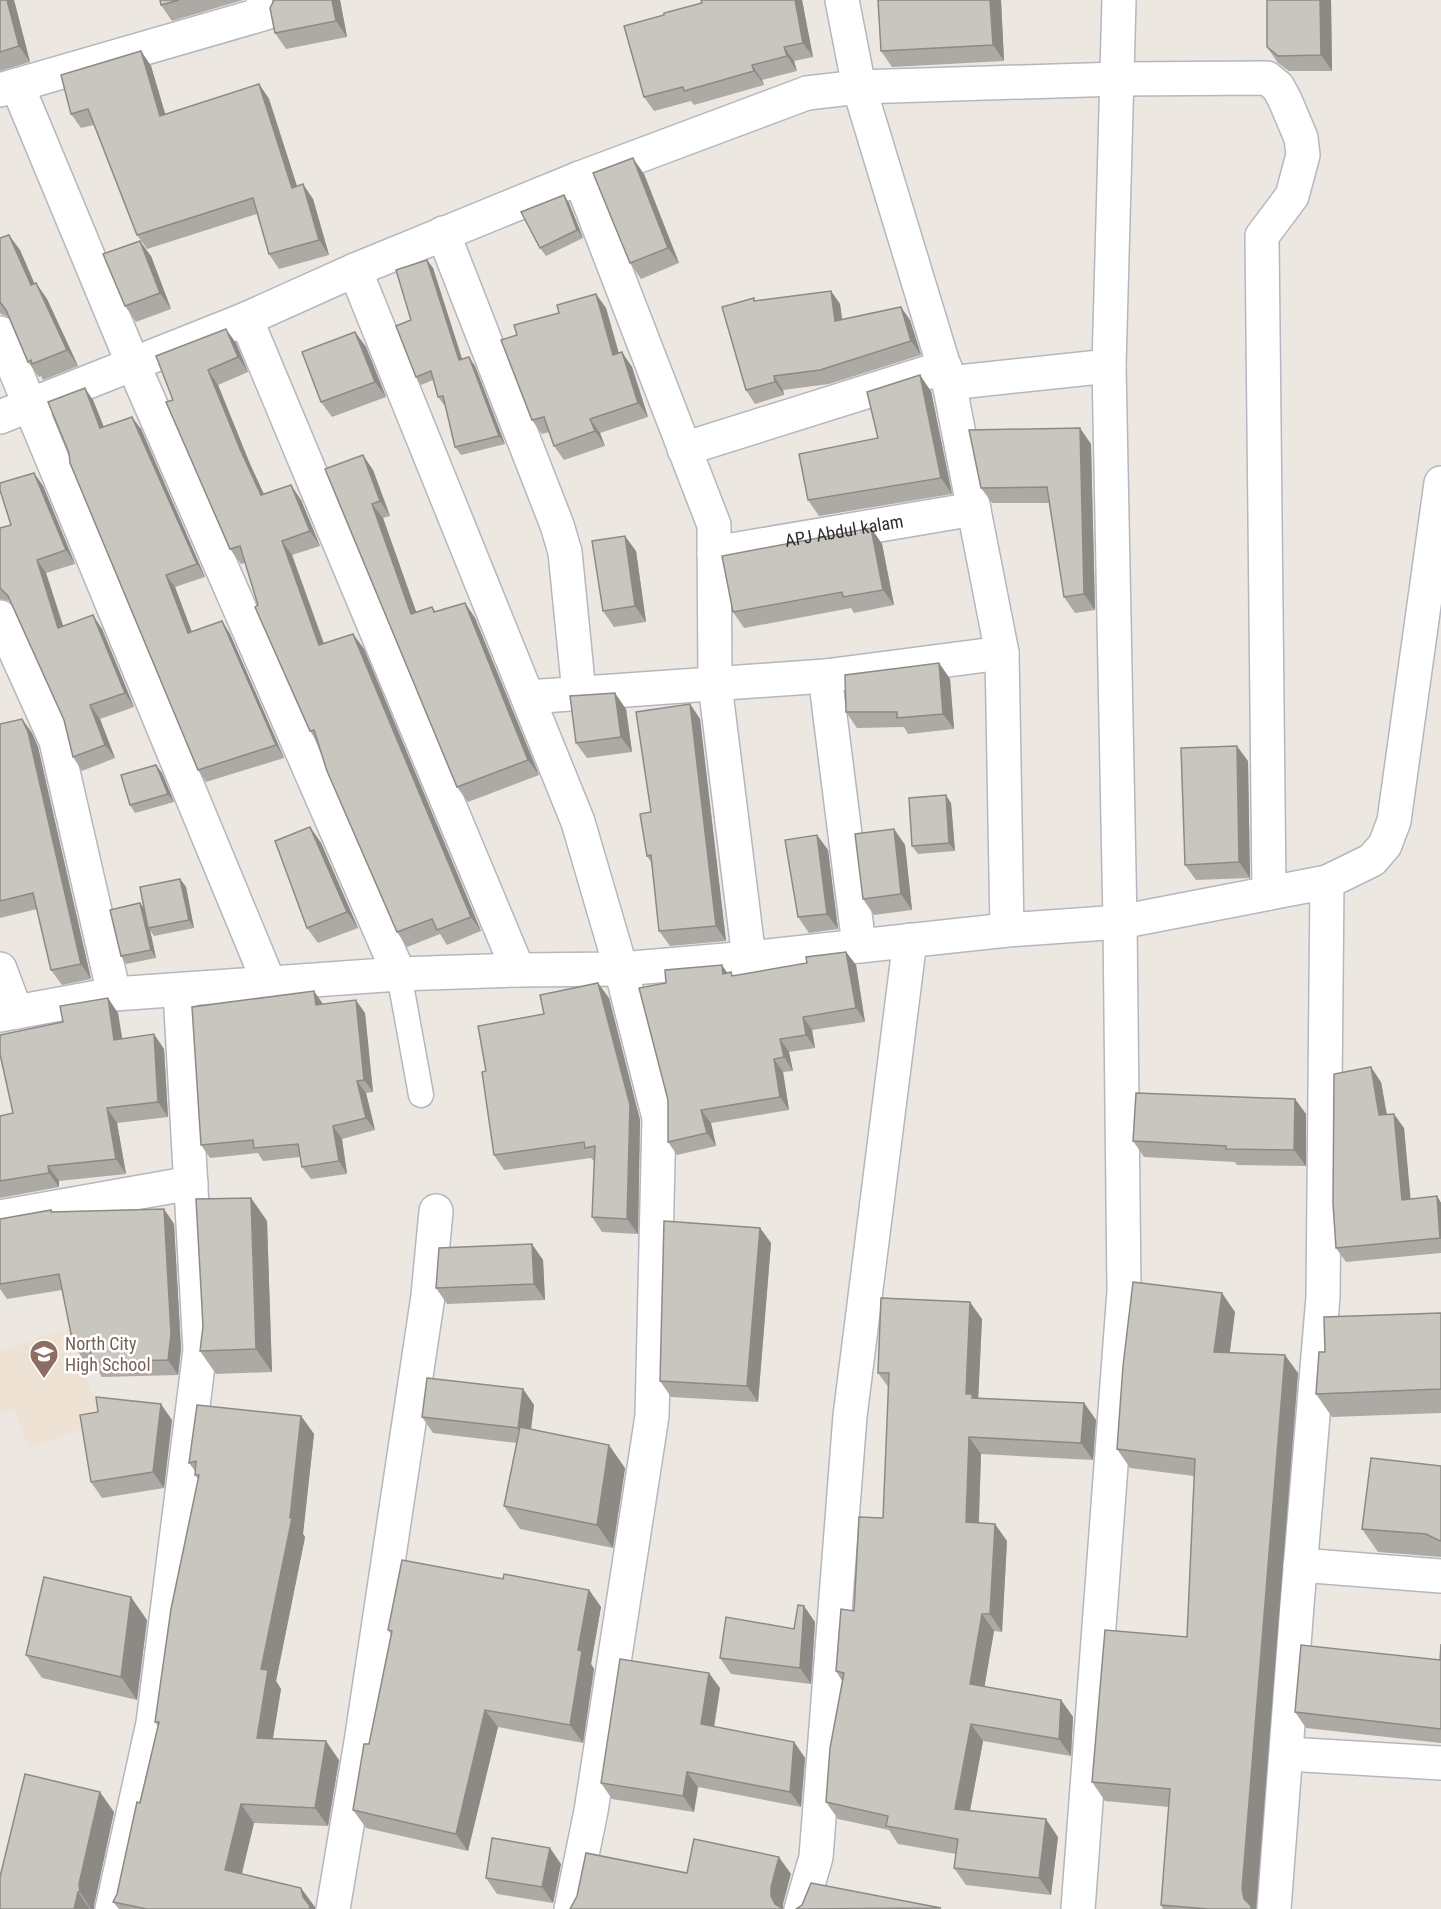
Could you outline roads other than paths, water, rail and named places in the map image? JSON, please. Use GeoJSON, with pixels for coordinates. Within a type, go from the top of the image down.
{"type":"FeatureCollection","features":[{"type":"Feature","properties":{"kind":"street"},"geometry":{"type":"LineString","coordinates":[[263,0],[266,13],[8,88],[133,364],[399,974]]}},
{"type":"Feature","properties":{"kind":"street"},"geometry":{"type":"LineString","coordinates":[[842,0],[860,87],[947,375],[1002,653],[1007,930]]}},
{"type":"Feature","properties":{"kind":"street"},"geometry":{"type":"LineString","coordinates":[[1078,1909],[1124,1291],[1120,922],[1109,366],[1119,0]]}},
{"type":"Feature","properties":{"kind":"street"},"geometry":{"type":"LineString","coordinates":[[0,417],[246,319],[443,233],[580,178],[807,93],[860,87],[1267,78],[1282,93],[1300,138],[1303,155],[1292,196],[1262,236],[1269,893]]}},
{"type":"Feature","properties":{"kind":"street"},"geometry":{"type":"LineString","coordinates":[[580,178],[714,525],[715,685],[749,958]]}},
{"type":"Feature","properties":{"kind":"street"},"geometry":{"type":"LineString","coordinates":[[443,233],[560,534],[565,552],[579,693]]}},
{"type":"Feature","properties":{"kind":"street"},"geometry":{"type":"LineString","coordinates":[[355,270],[578,822],[621,969],[659,1118],[652,1416],[591,1812],[571,1909]]}},
{"type":"Feature","properties":{"kind":"street"},"geometry":{"type":"LineString","coordinates":[[246,319],[518,970]]}},
{"type":"Feature","properties":{"kind":"street"},"geometry":{"type":"LineString","coordinates":[[0,333],[269,982]]}},
{"type":"Feature","properties":{"kind":"street"},"geometry":{"type":"LineString","coordinates":[[684,449],[947,375],[1109,366]]}},
{"type":"Feature","properties":{"kind":"street"},"geometry":{"type":"LineString","coordinates":[[0,969],[8,1013],[114,994],[399,974],[621,969],[749,958],[1007,930],[1120,922],[1328,882],[1372,860],[1385,845],[1395,821],[1441,483]]}},
{"type":"Feature","properties":{"kind":"street","name":"APJ Abdul kalam"},"geometry":{"type":"LineString","coordinates":[[714,553],[974,509]]}},
{"type":"Feature","properties":{"kind":"street"},"geometry":{"type":"LineString","coordinates":[[0,617],[56,741],[114,994]]}},
{"type":"Feature","properties":{"kind":"street"},"geometry":{"type":"LineString","coordinates":[[528,697],[825,676],[1002,653]]}},
{"type":"Feature","properties":{"kind":"street"},"geometry":{"type":"LineString","coordinates":[[825,676],[859,945]]}},
{"type":"Feature","properties":{"kind":"street"},"geometry":{"type":"LineString","coordinates":[[1274,1909],[1323,1297],[1328,882]]}},
{"type":"Feature","properties":{"kind":"street"},"geometry":{"type":"LineString","coordinates":[[801,1909],[816,1857],[850,1416],[910,940]]}},
{"type":"Feature","properties":{"kind":"street"},"geometry":{"type":"LineString","coordinates":[[112,1909],[153,1723],[200,1350],[180,991]]}},
{"type":"Feature","properties":{"kind":"street"},"geometry":{"type":"LineString","coordinates":[[0,1217],[191,1183]]}},
{"type":"Feature","properties":{"kind":"street"},"geometry":{"type":"LineString","coordinates":[[333,1909],[361,1743],[424,1320],[436,1211]]}},
{"type":"Feature","properties":{"kind":"street"},"geometry":{"type":"LineString","coordinates":[[1300,1565],[1441,1576]]}},
{"type":"Feature","properties":{"kind":"street"},"geometry":{"type":"LineString","coordinates":[[1287,1754],[1441,1763]]}},
{"type":"Feature","properties":{"kind":"lane"},"geometry":{"type":"LineString","coordinates":[[399,974],[421,1095]]}},
{"type":"Feature","properties":{"kind":"place","name":"North City High School"},"geometry":{"type":"Point","coordinates":[44,1380]}}]}
